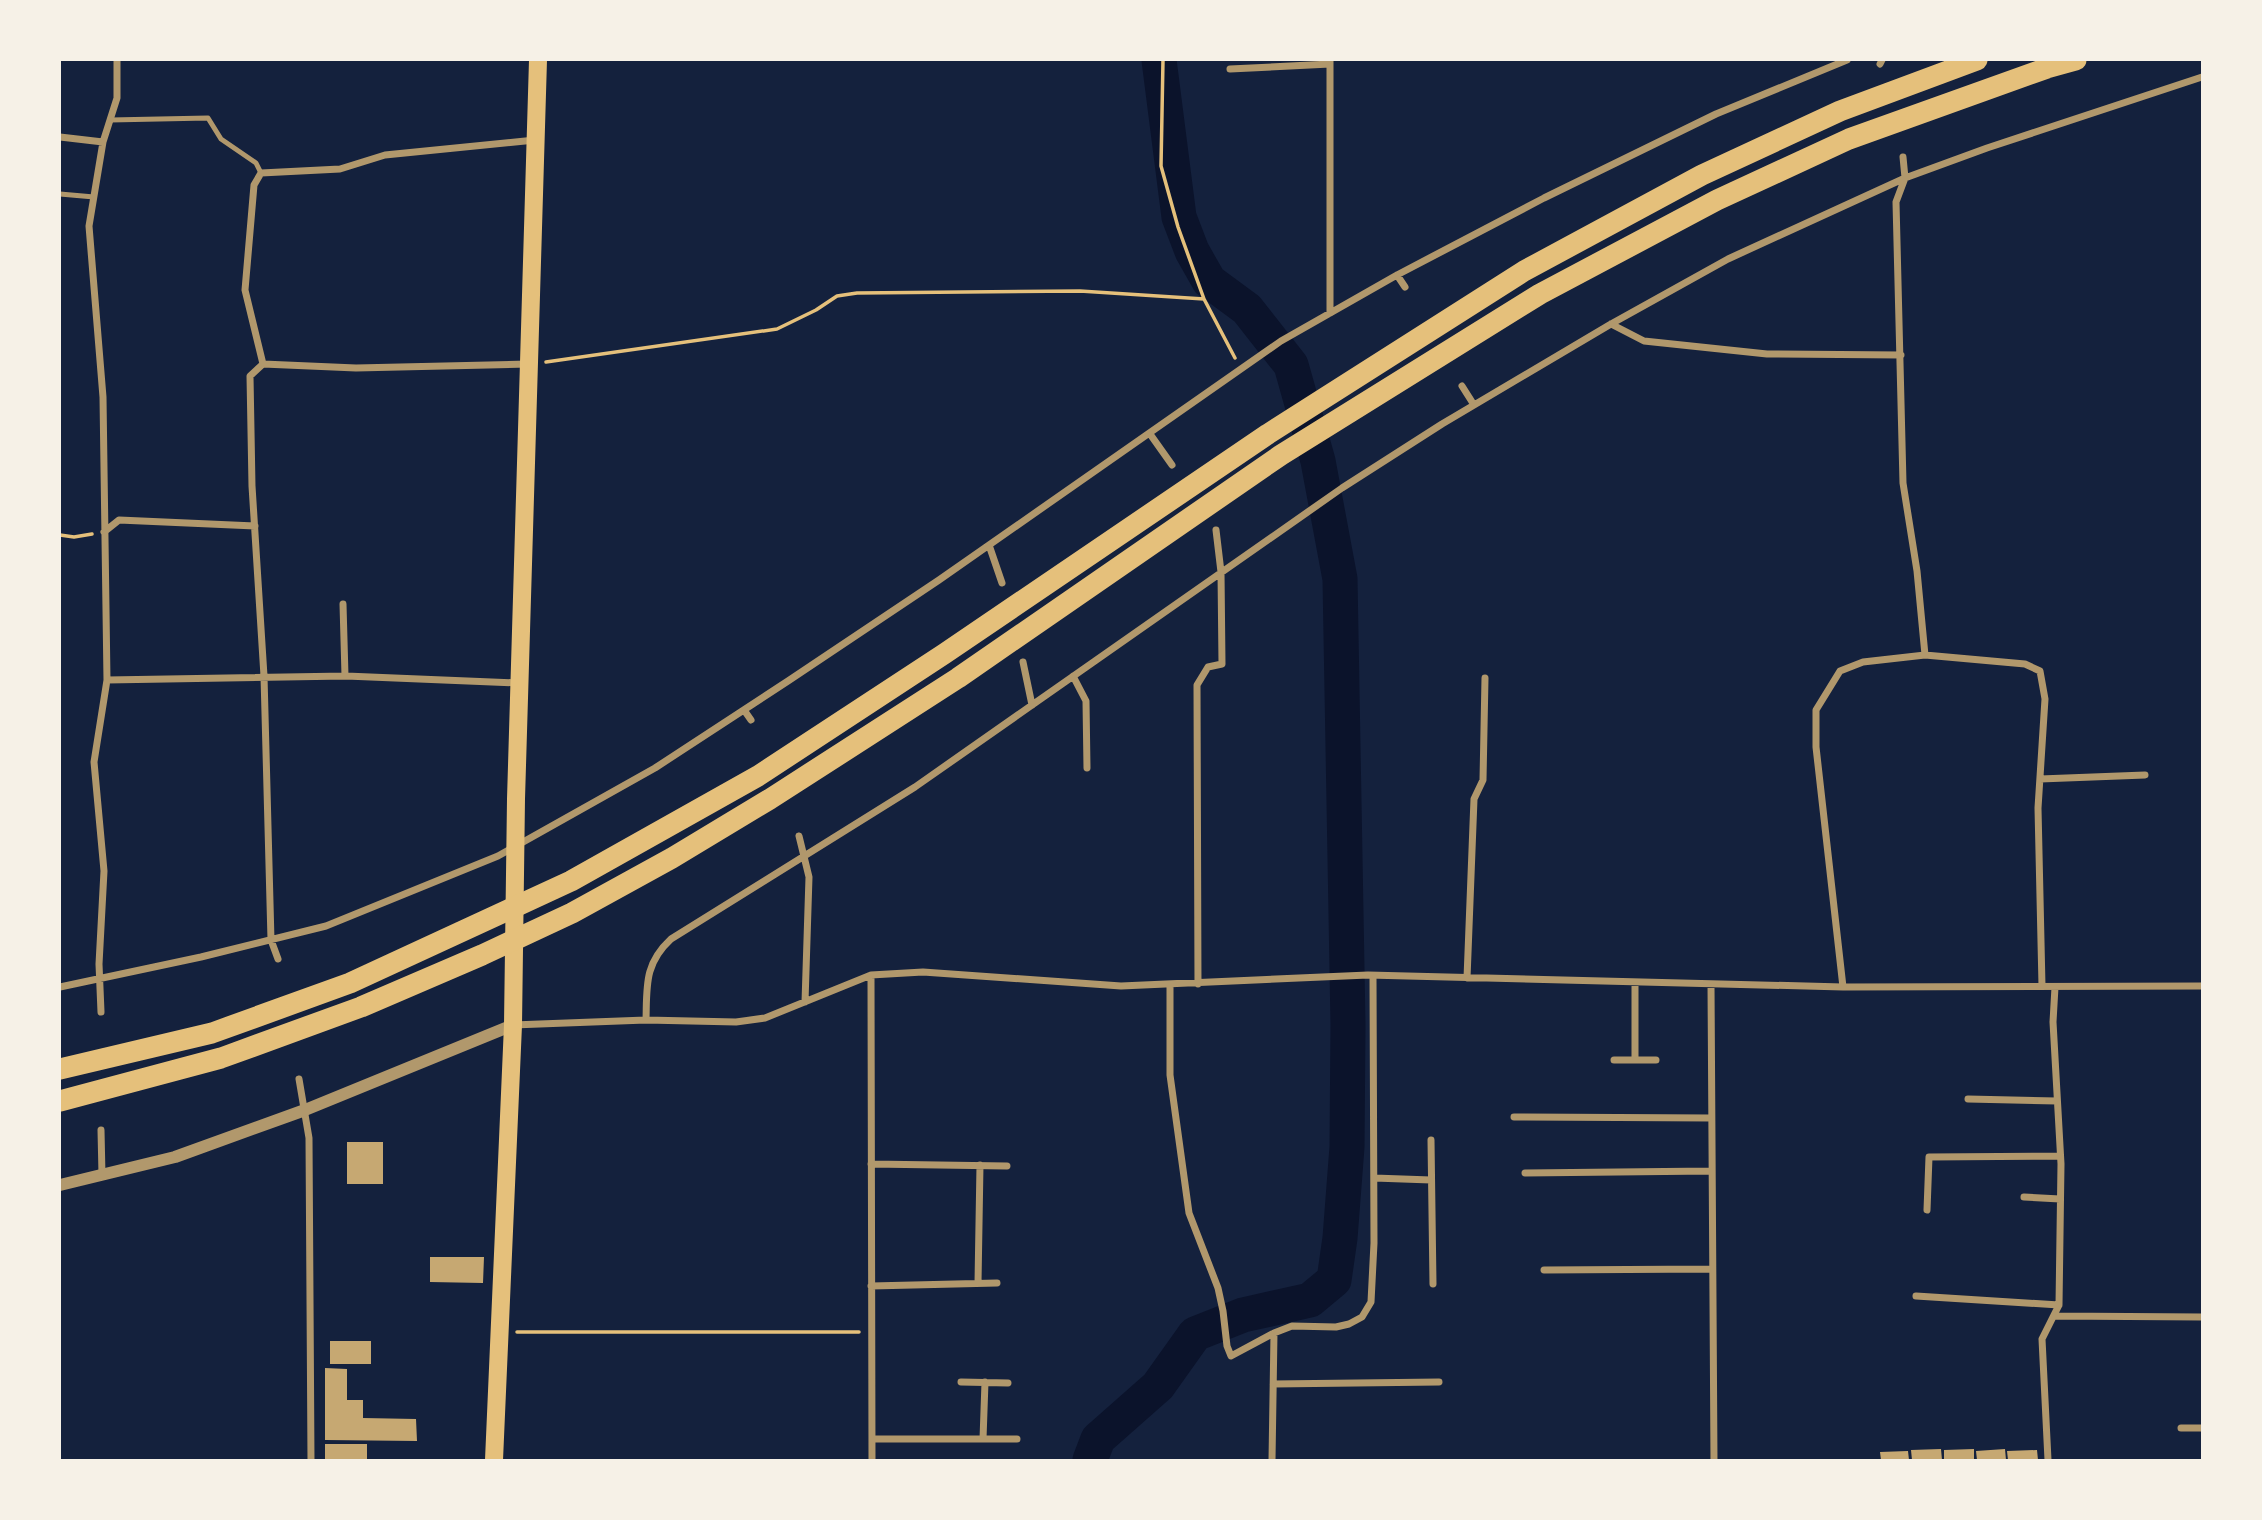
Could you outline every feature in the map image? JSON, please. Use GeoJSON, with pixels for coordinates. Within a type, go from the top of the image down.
{"type":"FeatureCollection","features":[{"type":"Feature","properties":{"kind":"highway"},"geometry":{"type":"LineString","coordinates":[[60,1069],[212,1033],[350,983],[571,881],[758,776],[956,646],[1337,388],[1524,271],[1702,175],[1840,111],[1977,60]]}},
{"type":"Feature","properties":{"kind":"highway"},"geometry":{"type":"LineString","coordinates":[[60,1101],[222,1058],[361,1007],[572,913],[672,859],[958,678],[1280,455],[1540,294],[1717,200],[1850,139],[2076,60]]}},
{"type":"Feature","properties":{"kind":"main road"},"geometry":{"type":"LineString","coordinates":[[494,1461],[513,1025],[519,684],[538,60]]}},
{"type":"Feature","properties":{"kind":"street"},"geometry":{"type":"LineString","coordinates":[[101,1012],[99,978],[104,871],[94,762],[107,680],[103,397],[89,226],[103,142],[117,98],[117,60]]}},
{"type":"Feature","properties":{"kind":"street"},"geometry":{"type":"LineString","coordinates":[[60,987],[326,926],[498,856],[655,768],[744,710],[989,545],[1281,341],[1397,275],[1544,198],[1704,120],[1847,60]]}},
{"type":"Feature","properties":{"kind":"street"},"geometry":{"type":"LineString","coordinates":[[1230,69],[1330,62],[1330,313]]}},
{"type":"Feature","properties":{"kind":"street"},"geometry":{"type":"LineString","coordinates":[[646,1020],[650,964],[659,949],[671,939],[915,787],[1342,488],[1475,405],[1611,324],[1728,259],[1905,178],[2203,77]]}},
{"type":"Feature","properties":{"kind":"street"},"geometry":{"type":"LineString","coordinates":[[60,137],[103,142]]}},
{"type":"Feature","properties":{"kind":"street"},"geometry":{"type":"LineString","coordinates":[[263,364],[245,290],[254,185],[261,173],[340,169],[385,155],[536,140]]}},
{"type":"Feature","properties":{"kind":"street"},"geometry":{"type":"LineString","coordinates":[[1903,158],[1905,178],[1896,202],[1903,482],[1917,571],[1925,656]]}},
{"type":"Feature","properties":{"kind":"street"},"geometry":{"type":"LineString","coordinates":[[1397,275],[1405,287]]}},
{"type":"Feature","properties":{"kind":"street"},"geometry":{"type":"LineString","coordinates":[[1611,324],[1644,341],[1753,353],[1901,355]]}},
{"type":"Feature","properties":{"kind":"street"},"geometry":{"type":"LineString","coordinates":[[278,959],[271,940],[264,676],[250,376],[263,364],[356,368],[529,364]]}},
{"type":"Feature","properties":{"kind":"street"},"geometry":{"type":"LineString","coordinates":[[1462,386],[1475,405]]}},
{"type":"Feature","properties":{"kind":"street"},"geometry":{"type":"LineString","coordinates":[[1150,434],[1172,465]]}},
{"type":"Feature","properties":{"kind":"street"},"geometry":{"type":"LineString","coordinates":[[104,532],[119,520],[255,526]]}},
{"type":"Feature","properties":{"kind":"street"},"geometry":{"type":"LineString","coordinates":[[1198,984],[1197,685],[1208,667],[1222,664],[1221,572],[1216,530]]}},
{"type":"Feature","properties":{"kind":"street"},"geometry":{"type":"LineString","coordinates":[[989,545],[1002,583]]}},
{"type":"Feature","properties":{"kind":"street"},"geometry":{"type":"LineString","coordinates":[[343,604],[345,676]]}},
{"type":"Feature","properties":{"kind":"street"},"geometry":{"type":"LineString","coordinates":[[1843,988],[1815,747],[1816,710],[1840,671],[1863,662],[1925,656],[2025,664],[2040,671],[2045,699],[2039,861],[2042,986]]}},
{"type":"Feature","properties":{"kind":"street"},"geometry":{"type":"LineString","coordinates":[[1023,662],[1032,705]]}},
{"type":"Feature","properties":{"kind":"street"},"geometry":{"type":"LineString","coordinates":[[107,680],[345,676],[519,684]]}},
{"type":"Feature","properties":{"kind":"street"},"geometry":{"type":"LineString","coordinates":[[1073,676],[1086,701],[1087,768]]}},
{"type":"Feature","properties":{"kind":"street"},"geometry":{"type":"LineString","coordinates":[[1467,978],[1474,799],[1483,780],[1485,678]]}},
{"type":"Feature","properties":{"kind":"street"},"geometry":{"type":"LineString","coordinates":[[744,710],[751,720]]}},
{"type":"Feature","properties":{"kind":"street"},"geometry":{"type":"LineString","coordinates":[[2040,779],[2145,775]]}},
{"type":"Feature","properties":{"kind":"street"},"geometry":{"type":"LineString","coordinates":[[799,836],[809,877],[805,1002]]}},
{"type":"Feature","properties":{"kind":"street"},"geometry":{"type":"LineString","coordinates":[[60,1185],[175,1157],[305,1110],[513,1025],[646,1020],[736,1021],[765,1018],[870,975],[923,972],[1121,986],[1370,976],[1843,988],[2203,986]]}},
{"type":"Feature","properties":{"kind":"street"},"geometry":{"type":"LineString","coordinates":[[870,975],[872,1461]]}},
{"type":"Feature","properties":{"kind":"street"},"geometry":{"type":"LineString","coordinates":[[1170,985],[1170,1075],[1189,1213],[1218,1288],[1231,1356],[1292,1326],[1336,1327],[1349,1324],[1362,1317],[1371,1302],[1374,1178],[1370,976]]}},
{"type":"Feature","properties":{"kind":"street"},"geometry":{"type":"LineString","coordinates":[[1635,982],[1635,1060]]}},
{"type":"Feature","properties":{"kind":"street"},"geometry":{"type":"LineString","coordinates":[[1711,984],[1714,1461]]}},
{"type":"Feature","properties":{"kind":"street"},"geometry":{"type":"LineString","coordinates":[[2048,1461],[2042,1339],[2059,1305],[2060,1156],[2053,1022],[2055,987]]}},
{"type":"Feature","properties":{"kind":"street"},"geometry":{"type":"LineString","coordinates":[[1614,1060],[1656,1060]]}},
{"type":"Feature","properties":{"kind":"street"},"geometry":{"type":"LineString","coordinates":[[299,1079],[309,1139],[312,1461]]}},
{"type":"Feature","properties":{"kind":"street"},"geometry":{"type":"LineString","coordinates":[[1968,1099],[2057,1101]]}},
{"type":"Feature","properties":{"kind":"street"},"geometry":{"type":"LineString","coordinates":[[1514,1117],[1711,1118]]}},
{"type":"Feature","properties":{"kind":"street"},"geometry":{"type":"LineString","coordinates":[[102,1130],[102,1175]]}},
{"type":"Feature","properties":{"kind":"street"},"geometry":{"type":"LineString","coordinates":[[1431,1140],[1433,1284]]}},
{"type":"Feature","properties":{"kind":"street"},"geometry":{"type":"LineString","coordinates":[[1927,1210],[1929,1157],[2060,1156]]}},
{"type":"Feature","properties":{"kind":"street"},"geometry":{"type":"LineString","coordinates":[[871,1164],[1007,1166]]}},
{"type":"Feature","properties":{"kind":"street"},"geometry":{"type":"LineString","coordinates":[[978,1283],[980,1166]]}},
{"type":"Feature","properties":{"kind":"street"},"geometry":{"type":"LineString","coordinates":[[1525,1173],[1711,1171]]}},
{"type":"Feature","properties":{"kind":"street"},"geometry":{"type":"LineString","coordinates":[[1374,1178],[1431,1180]]}},
{"type":"Feature","properties":{"kind":"street"},"geometry":{"type":"LineString","coordinates":[[2024,1197],[2060,1199]]}},
{"type":"Feature","properties":{"kind":"street"},"geometry":{"type":"LineString","coordinates":[[1544,1270],[1711,1269]]}},
{"type":"Feature","properties":{"kind":"street"},"geometry":{"type":"LineString","coordinates":[[871,1286],[997,1283]]}},
{"type":"Feature","properties":{"kind":"street"},"geometry":{"type":"LineString","coordinates":[[1916,1296],[2059,1305]]}},
{"type":"Feature","properties":{"kind":"street"},"geometry":{"type":"LineString","coordinates":[[2054,1316],[2203,1317]]}},
{"type":"Feature","properties":{"kind":"street"},"geometry":{"type":"LineString","coordinates":[[1272,1461],[1274,1333]]}},
{"type":"Feature","properties":{"kind":"street"},"geometry":{"type":"LineString","coordinates":[[961,1382],[1008,1382]]}},
{"type":"Feature","properties":{"kind":"street"},"geometry":{"type":"LineString","coordinates":[[983,1439],[985,1382]]}},
{"type":"Feature","properties":{"kind":"street"},"geometry":{"type":"LineString","coordinates":[[1273,1384],[1439,1382]]}},
{"type":"Feature","properties":{"kind":"street"},"geometry":{"type":"LineString","coordinates":[[2181,1428],[2203,1428]]}},
{"type":"Feature","properties":{"kind":"street"},"geometry":{"type":"LineString","coordinates":[[872,1438],[1017,1439]]}},
{"type":"Feature","properties":{"kind":"lane"},"geometry":{"type":"LineString","coordinates":[[110,120],[208,118],[221,139],[256,163],[261,173]]}},
{"type":"Feature","properties":{"kind":"lane"},"geometry":{"type":"LineString","coordinates":[[60,194],[94,197]]}},
{"type":"Feature","properties":{"kind":"path"},"geometry":{"type":"LineString","coordinates":[[1163,60],[1161,166],[1178,228],[1204,299],[1241,370]]}},
{"type":"Feature","properties":{"kind":"path"},"geometry":{"type":"LineString","coordinates":[[529,364],[777,329],[817,310],[837,296],[857,293],[1080,291],[1204,299]]}},
{"type":"Feature","properties":{"kind":"path"},"geometry":{"type":"LineString","coordinates":[[60,535],[74,537],[104,532]]}},
{"type":"Feature","properties":{"kind":"path"},"geometry":{"type":"LineString","coordinates":[[501,1332],[872,1332]]}},
{"type":"Feature","properties":{"kind":"building"},"geometry":{"type":"Polygon","coordinates":[[[347,1142],[383,1142],[383,1184],[347,1184],[347,1142]]]}},
{"type":"Feature","properties":{"kind":"building"},"geometry":{"type":"Polygon","coordinates":[[[430,1257],[484,1257],[483,1283],[430,1282],[430,1257]]]}},
{"type":"Feature","properties":{"kind":"building"},"geometry":{"type":"Polygon","coordinates":[[[330,1341],[371,1341],[371,1364],[330,1364],[330,1341]]]}},
{"type":"Feature","properties":{"kind":"building"},"geometry":{"type":"Polygon","coordinates":[[[325,1368],[347,1369],[347,1400],[363,1400],[363,1418],[416,1419],[417,1441],[325,1440],[325,1368]]]}},
{"type":"Feature","properties":{"kind":"building"},"geometry":{"type":"Polygon","coordinates":[[[325,1444],[367,1444],[367,1460],[325,1460],[325,1444]]]}},
{"type":"Feature","properties":{"kind":"building"},"geometry":{"type":"Polygon","coordinates":[[[1941,1449],[1942,1460],[1912,1460],[1911,1450],[1941,1449]]]}},
{"type":"Feature","properties":{"kind":"building"},"geometry":{"type":"Polygon","coordinates":[[[1974,1449],[1974,1460],[1944,1460],[1944,1450],[1974,1449]]]}},
{"type":"Feature","properties":{"kind":"building"},"geometry":{"type":"Polygon","coordinates":[[[2005,1449],[2006,1460],[1977,1460],[1976,1451],[2005,1449]]]}},
{"type":"Feature","properties":{"kind":"building"},"geometry":{"type":"Polygon","coordinates":[[[2037,1450],[2038,1460],[2008,1460],[2007,1451],[2037,1450]]]}},
{"type":"Feature","properties":{"kind":"building"},"geometry":{"type":"Polygon","coordinates":[[[1908,1451],[1909,1460],[1881,1460],[1880,1452],[1908,1451]]]}},
{"type":"Feature","properties":{"kind":"waterway"},"geometry":{"type":"LineString","coordinates":[[1090,1460],[1098,1439],[1158,1386],[1195,1334],[1243,1315],[1310,1300],[1334,1280],[1347,1147],[1348,1025],[1340,579],[1318,461],[1291,365],[1247,309],[1209,281],[1192,251],[1179,217],[1159,60]]}}]}
